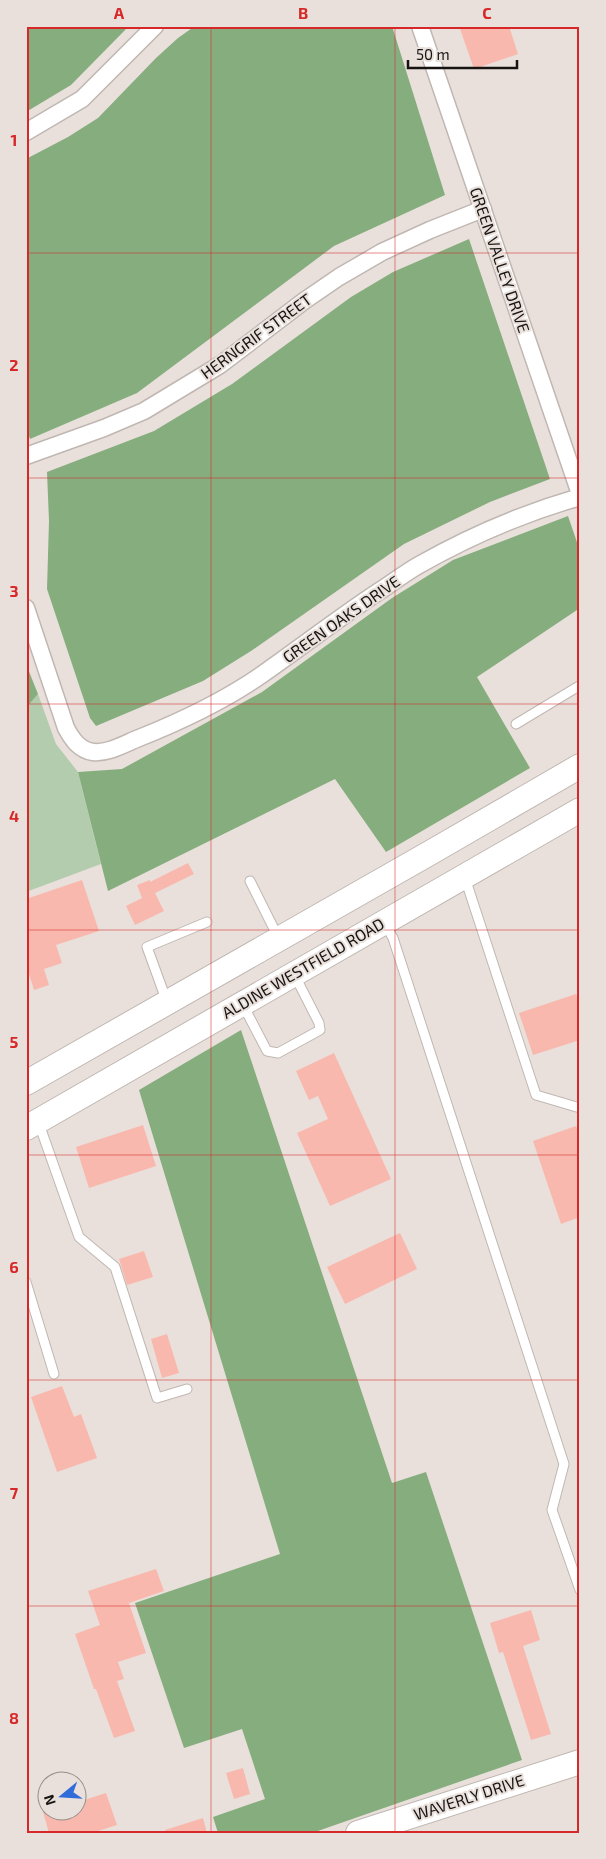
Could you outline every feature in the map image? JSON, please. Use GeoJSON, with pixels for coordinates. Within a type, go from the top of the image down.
{"type":"FeatureCollection","features":[{"type":"Feature","properties":{"kind":"main road"},"geometry":{"type":"LineString","coordinates":[[28,1080],[167,1003],[580,766]]}},
{"type":"Feature","properties":{"kind":"main road","name":"ALDINE WESTFIELD ROAD"},"geometry":{"type":"LineString","coordinates":[[32,1124],[580,810]]}},
{"type":"Feature","properties":{"kind":"main road"},"geometry":{"type":"LineString","coordinates":[[428,854],[455,881]]}},
{"type":"Feature","properties":{"kind":"main road","name":"WAVERLY DRIVE"},"geometry":{"type":"LineString","coordinates":[[358,1833],[382,1829],[580,1762]]}},
{"type":"Feature","properties":{"kind":"street"},"geometry":{"type":"LineString","coordinates":[[26,132],[82,99],[155,26]]}},
{"type":"Feature","properties":{"kind":"street","name":"GREEN VALLEY DRIVE"},"geometry":{"type":"LineString","coordinates":[[420,26],[580,495]]}},
{"type":"Feature","properties":{"kind":"street","name":"HERNGRIF STREET"},"geometry":{"type":"LineString","coordinates":[[26,456],[104,428],[144,411],[220,365],[304,301],[339,277],[382,252],[430,230],[483,210]]}},
{"type":"Feature","properties":{"kind":"street","name":"GREEN OAKS DRIVE"},"geometry":{"type":"LineString","coordinates":[[26,608],[72,741],[85,750],[94,752],[106,751],[162,729],[215,704],[266,672],[324,628],[426,561],[500,526],[580,495]]}},
{"type":"Feature","properties":{"kind":"lane"},"geometry":{"type":"LineString","coordinates":[[516,724],[579,686]]}},
{"type":"Feature","properties":{"kind":"lane"},"geometry":{"type":"LineString","coordinates":[[250,881],[279,939]]}},
{"type":"Feature","properties":{"kind":"lane"},"geometry":{"type":"LineString","coordinates":[[455,881],[536,1095],[580,1108]]}},
{"type":"Feature","properties":{"kind":"lane"},"geometry":{"type":"LineString","coordinates":[[167,1003],[147,947],[207,922]]}},
{"type":"Feature","properties":{"kind":"lane"},"geometry":{"type":"LineString","coordinates":[[384,922],[393,938],[564,1464],[552,1510],[580,1590]]}},
{"type":"Feature","properties":{"kind":"lane"},"geometry":{"type":"LineString","coordinates":[[242,1003],[267,1051],[278,1053],[320,1030],[319,1023],[294,973]]}},
{"type":"Feature","properties":{"kind":"lane"},"geometry":{"type":"LineString","coordinates":[[32,1124],[79,1237],[115,1268],[156,1398],[187,1389]]}},
{"type":"Feature","properties":{"kind":"lane"},"geometry":{"type":"LineString","coordinates":[[26,1282],[54,1374]]}},
{"type":"Feature","properties":{"kind":"green space"},"geometry":{"type":"Polygon","coordinates":[[[26,26],[129,26],[71,85],[26,112],[26,26]]]}},
{"type":"Feature","properties":{"kind":"green space"},"geometry":{"type":"Polygon","coordinates":[[[195,26],[392,26],[445,195],[334,246],[137,393],[30,439],[26,428],[26,159],[68,137],[98,118],[156,58],[178,38],[195,26]]]}},
{"type":"Feature","properties":{"kind":"green space"},"geometry":{"type":"Polygon","coordinates":[[[469,239],[550,479],[490,502],[404,544],[251,651],[203,681],[96,726],[90,718],[47,589],[49,521],[47,472],[154,431],[232,384],[351,297],[393,272],[469,239]]]}},
{"type":"Feature","properties":{"kind":"green space"},"geometry":{"type":"Polygon","coordinates":[[[568,516],[580,551],[580,608],[477,677],[530,768],[386,852],[335,779],[108,891],[78,772],[122,769],[262,692],[392,598],[453,560],[568,516]]]}},
{"type":"Feature","properties":{"kind":"green space"},"geometry":{"type":"Polygon","coordinates":[[[26,664],[38,694],[26,708],[26,664]]]}},
{"type":"Feature","properties":{"kind":"green space"},"geometry":{"type":"Polygon","coordinates":[[[38,694],[56,744],[78,772],[101,864],[26,892],[26,708],[38,694]]]}},
{"type":"Feature","properties":{"kind":"green space"},"geometry":{"type":"Polygon","coordinates":[[[241,1030],[392,1483],[426,1472],[522,1760],[312,1833],[218,1833],[213,1817],[265,1799],[242,1729],[184,1748],[135,1603],[280,1554],[139,1090],[241,1030]]]}},
{"type":"Feature","properties":{"kind":"building"},"geometry":{"type":"Polygon","coordinates":[[[459,26],[509,26],[518,54],[474,69],[459,26]]]}},
{"type":"Feature","properties":{"kind":"building"},"geometry":{"type":"Polygon","coordinates":[[[188,863],[194,874],[155,893],[164,911],[135,925],[126,906],[142,898],[137,885],[150,880],[150,882],[188,863]]]}},
{"type":"Feature","properties":{"kind":"building"},"geometry":{"type":"Polygon","coordinates":[[[82,880],[99,931],[56,945],[62,963],[44,969],[49,985],[34,990],[29,974],[26,975],[26,899],[82,880]]]}},
{"type":"Feature","properties":{"kind":"building"},"geometry":{"type":"Polygon","coordinates":[[[576,994],[580,1005],[580,1040],[533,1055],[519,1013],[576,994]]]}},
{"type":"Feature","properties":{"kind":"building"},"geometry":{"type":"Polygon","coordinates":[[[334,1053],[391,1179],[330,1206],[297,1133],[328,1119],[318,1096],[309,1100],[296,1071],[334,1053]]]}},
{"type":"Feature","properties":{"kind":"building"},"geometry":{"type":"Polygon","coordinates":[[[143,1125],[156,1166],[89,1188],[76,1147],[143,1125]]]}},
{"type":"Feature","properties":{"kind":"building"},"geometry":{"type":"Polygon","coordinates":[[[576,1126],[580,1138],[580,1217],[561,1224],[533,1141],[576,1126]]]}},
{"type":"Feature","properties":{"kind":"building"},"geometry":{"type":"Polygon","coordinates":[[[400,1233],[417,1269],[345,1304],[327,1267],[400,1233]]]}},
{"type":"Feature","properties":{"kind":"building"},"geometry":{"type":"Polygon","coordinates":[[[144,1251],[153,1277],[127,1285],[119,1259],[144,1251]]]}},
{"type":"Feature","properties":{"kind":"building"},"geometry":{"type":"Polygon","coordinates":[[[167,1334],[179,1373],[162,1378],[151,1339],[167,1334]]]}},
{"type":"Feature","properties":{"kind":"building"},"geometry":{"type":"Polygon","coordinates":[[[62,1386],[74,1417],[81,1414],[97,1458],[57,1472],[31,1397],[62,1386]]]}},
{"type":"Feature","properties":{"kind":"building"},"geometry":{"type":"Polygon","coordinates":[[[156,1569],[164,1591],[129,1603],[146,1653],[118,1662],[124,1679],[117,1681],[135,1731],[114,1738],[96,1689],[94,1689],[75,1634],[100,1625],[88,1591],[156,1569]]]}},
{"type":"Feature","properties":{"kind":"building"},"geometry":{"type":"Polygon","coordinates":[[[531,1610],[540,1640],[523,1646],[551,1734],[531,1740],[503,1652],[499,1653],[490,1623],[531,1610]]]}},
{"type":"Feature","properties":{"kind":"building"},"geometry":{"type":"Polygon","coordinates":[[[243,1768],[250,1794],[234,1799],[226,1773],[243,1768]]]}},
{"type":"Feature","properties":{"kind":"building"},"geometry":{"type":"Polygon","coordinates":[[[106,1793],[117,1825],[92,1833],[49,1833],[46,1822],[88,1822],[88,1799],[106,1793]]]}},
{"type":"Feature","properties":{"kind":"building"},"geometry":{"type":"Polygon","coordinates":[[[203,1818],[207,1833],[165,1833],[165,1830],[203,1818]]]}}]}
